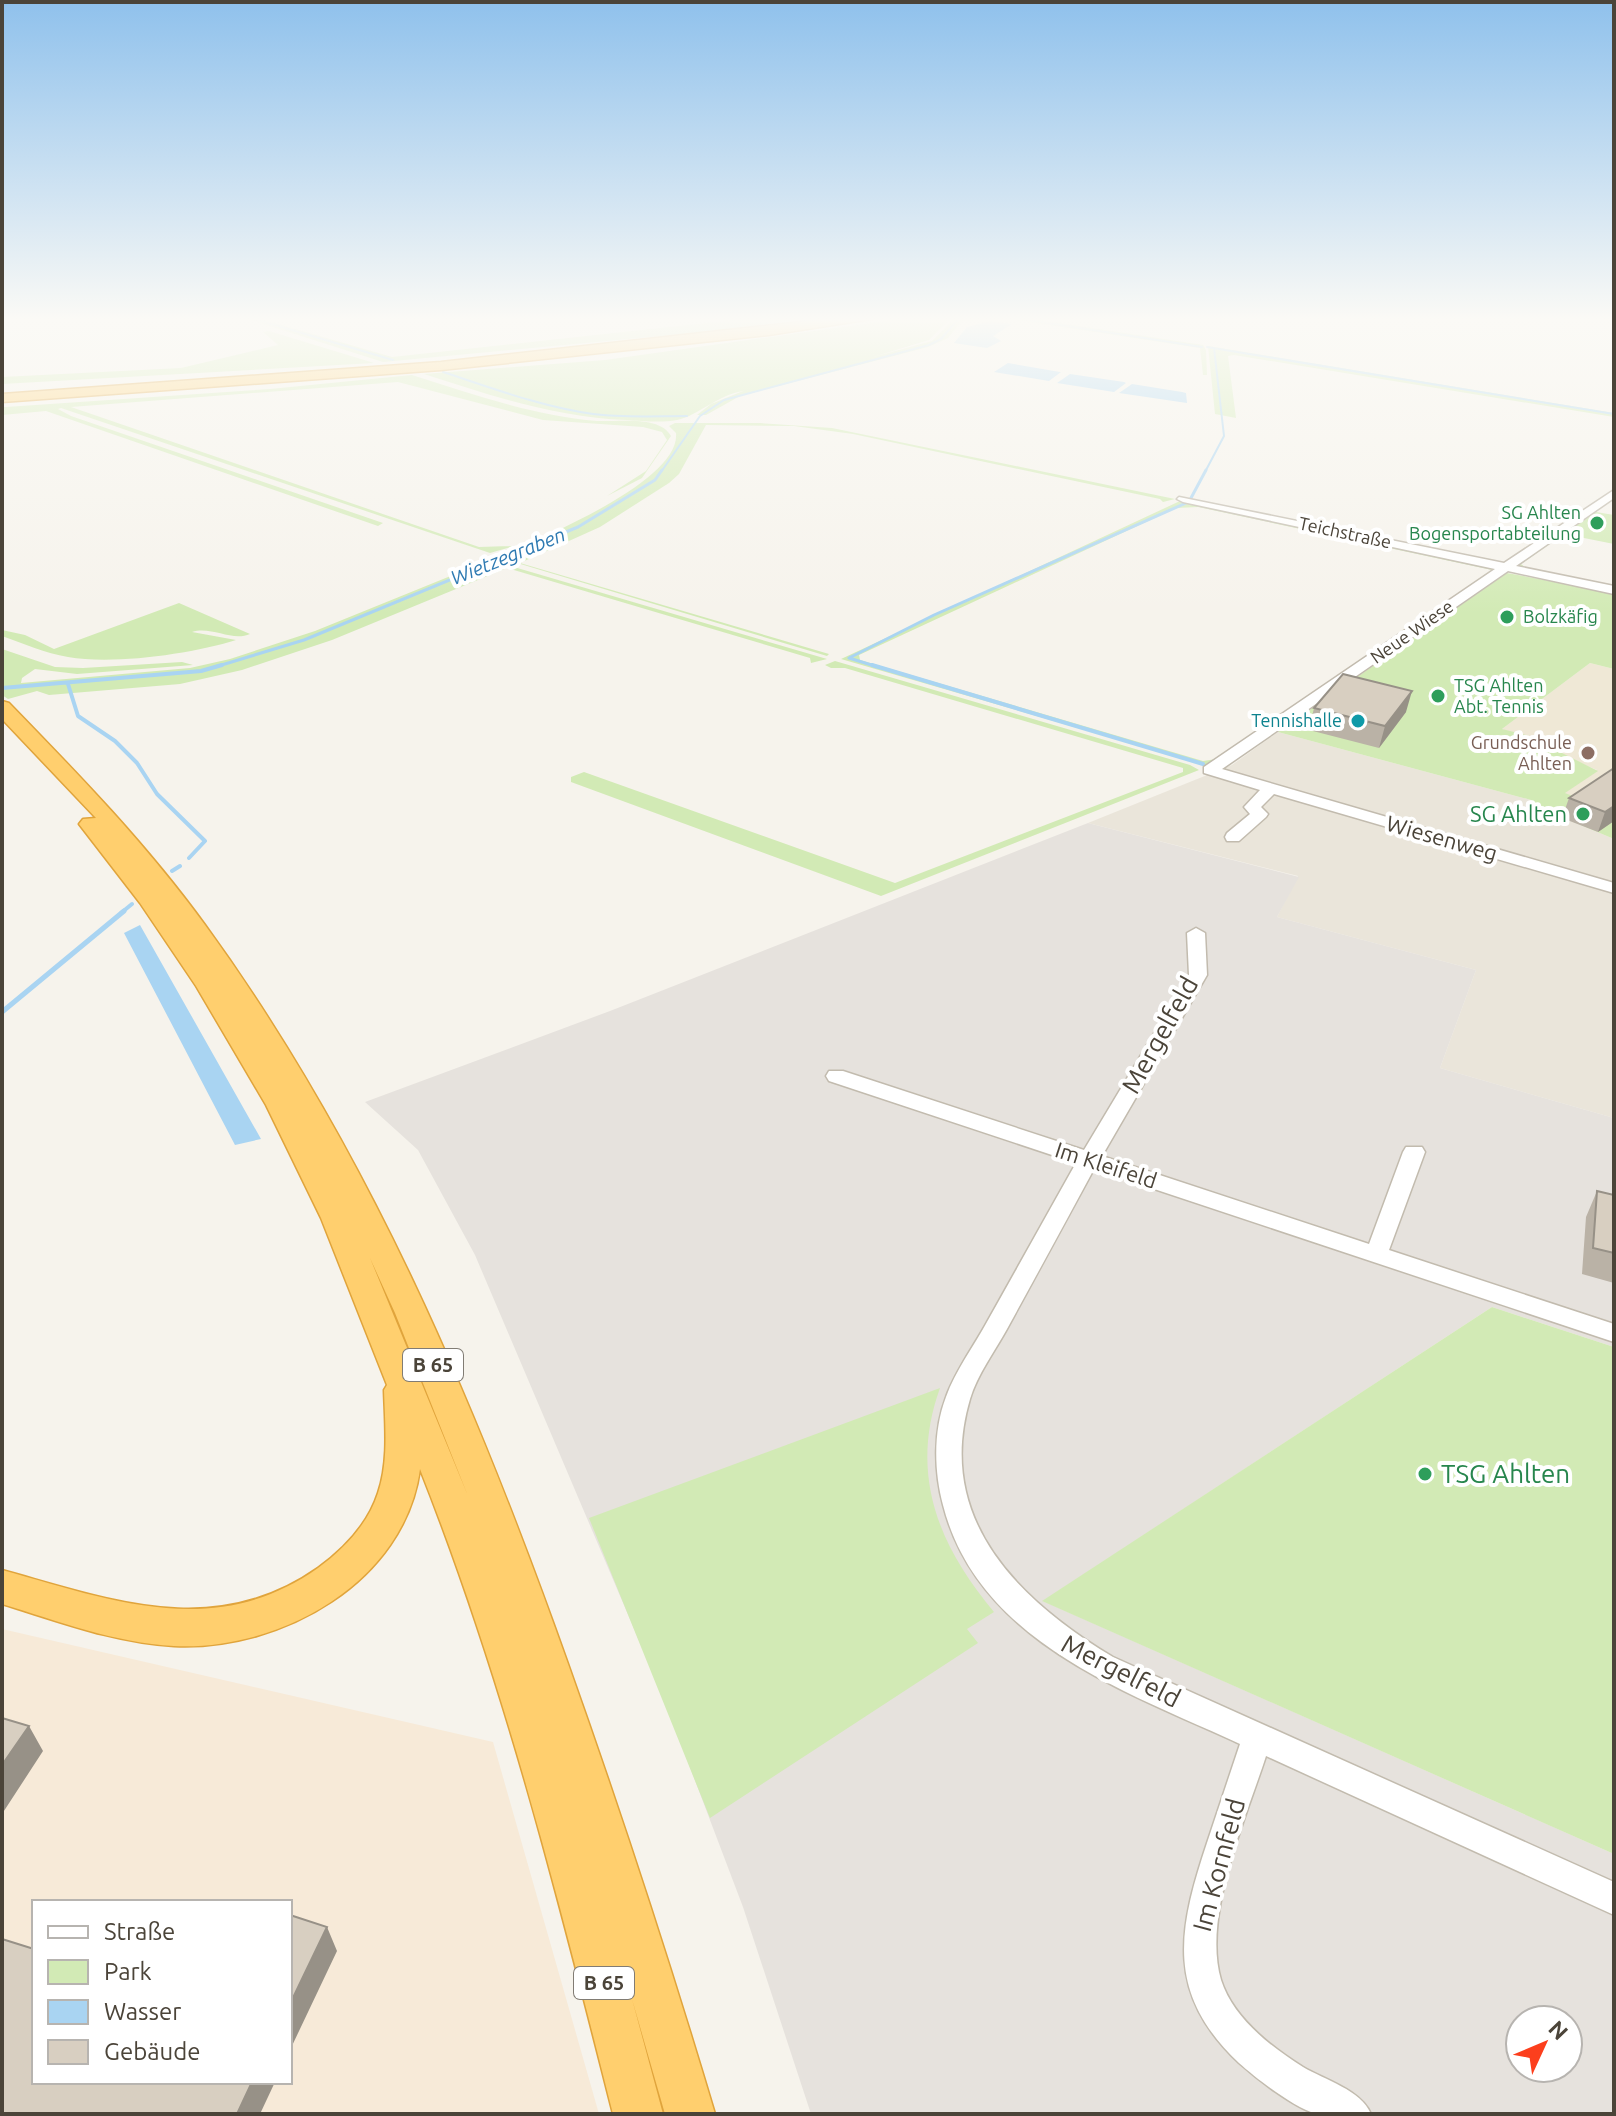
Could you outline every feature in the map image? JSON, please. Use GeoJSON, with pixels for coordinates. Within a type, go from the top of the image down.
{"type":"FeatureCollection","features":[{"type":"Feature","properties":{"kind":"highway","name":"B 65"},"geometry":{"type":"LineString","coordinates":[[2,707],[58,760],[117,825],[199,932],[234,981],[294,1080],[364,1211],[446,1394],[521,1581],[653,1984],[690,2114]]}},
{"type":"Feature","properties":{"kind":"highway","name":"B 65"},"geometry":{"type":"LineString","coordinates":[[2,730],[97,831],[150,899],[209,986],[280,1105],[337,1218],[482,1576],[570,1853],[638,2114]]}},
{"type":"Feature","properties":{"kind":"highway"},"geometry":{"type":"LineString","coordinates":[[2,1587],[122,1621],[196,1628],[252,1619],[290,1605],[328,1583],[364,1552],[386,1522],[398,1491],[403,1453],[402,1373]]}},
{"type":"Feature","properties":{"kind":"street","name":"Neue Wiese"},"geometry":{"type":"LineString","coordinates":[[1210,770],[1614,493]]}},
{"type":"Feature","properties":{"kind":"street","name":"Teichstraße"},"geometry":{"type":"LineString","coordinates":[[1183,499],[1614,590]]}},
{"type":"Feature","properties":{"kind":"street","name":"Wiesenweg"},"geometry":{"type":"LineString","coordinates":[[1210,770],[1611,883]]}},
{"type":"Feature","properties":{"kind":"street"},"geometry":{"type":"LineString","coordinates":[[1233,837],[1260,814],[1252,807],[1270,788]]}},
{"type":"Feature","properties":{"kind":"street","name":"Mergelfeld"},"geometry":{"type":"LineString","coordinates":[[1196,933],[1198,975],[1089,1159],[958,1397],[948,1440],[948,1463],[957,1511],[988,1572],[1023,1612],[1047,1632],[1103,1667],[1614,1899]]}},
{"type":"Feature","properties":{"kind":"street","name":"Im Kleifeld"},"geometry":{"type":"LineString","coordinates":[[836,1076],[1614,1333]]}},
{"type":"Feature","properties":{"kind":"street"},"geometry":{"type":"LineString","coordinates":[[1377,1253],[1414,1152]]}},
{"type":"Feature","properties":{"kind":"street","name":"Im Kornfeld"},"geometry":{"type":"LineString","coordinates":[[1257,1737],[1203,1904],[1199,1925],[1200,1969],[1218,2014],[1249,2051],[1288,2079],[1353,2114]]}},
{"type":"Feature","properties":{"kind":"shaded area","name":"Grundschule Ahlten"},"geometry":{"type":"Polygon","coordinates":[[[1590,663],[1614,669],[1614,812],[1564,793],[1597,770],[1502,729],[1590,663]]]}},
{"type":"Feature","properties":{"kind":"shaded area"},"geometry":{"type":"Polygon","coordinates":[[[1278,732],[1531,800],[1533,805],[1614,839],[1614,1118],[1440,1068],[1476,970],[1277,917],[1298,876],[1088,823],[1232,765],[1278,732]]]}},
{"type":"Feature","properties":{"kind":"shaded area"},"geometry":{"type":"Polygon","coordinates":[[[1088,823],[1299,877],[1277,917],[1476,970],[1440,1068],[1614,1118],[1614,1347],[1492,1307],[1043,1601],[1614,1854],[1614,2114],[811,2114],[743,1907],[666,1704],[475,1255],[418,1150],[365,1102],[610,1011],[1088,823]]]}},
{"type":"Feature","properties":{"kind":"shaded area"},"geometry":{"type":"Polygon","coordinates":[[[2,1629],[493,1742],[599,2114],[2,2114],[2,1629]]]}},
{"type":"Feature","properties":{"kind":"green space"},"geometry":{"type":"Polygon","coordinates":[[[60,416],[71,416],[383,523],[378,526],[60,416]]]}},
{"type":"Feature","properties":{"kind":"green space"},"geometry":{"type":"Polygon","coordinates":[[[84,416],[96,416],[479,547],[514,546],[490,553],[84,416]]]}},
{"type":"Feature","properties":{"kind":"green space"},"geometry":{"type":"Polygon","coordinates":[[[527,416],[648,422],[666,429],[671,436],[642,478],[607,496],[646,471],[667,440],[662,432],[643,427],[543,420],[527,416]]]}},
{"type":"Feature","properties":{"kind":"green space"},"geometry":{"type":"Polygon","coordinates":[[[580,416],[690,416],[652,422],[580,416]]]}},
{"type":"Feature","properties":{"kind":"green space"},"geometry":{"type":"Polygon","coordinates":[[[675,423],[760,423],[832,428],[1175,499],[1163,502],[853,434],[794,426],[706,425],[679,474],[669,483],[600,527],[520,563],[829,654],[827,656],[497,557],[572,524],[632,490],[655,471],[671,452],[676,433],[669,426],[675,423]]]}},
{"type":"Feature","properties":{"kind":"green space"},"geometry":{"type":"Polygon","coordinates":[[[1180,501],[1497,569],[1212,763],[1205,765],[841,659],[1180,501]],[[1198,507],[1176,508],[859,655],[860,660],[1203,761],[1217,759],[1492,570],[1198,507]]]}},
{"type":"Feature","properties":{"kind":"green space","name":"SG Ahlten Bogensportabteilung"},"geometry":{"type":"Polygon","coordinates":[[[1596,512],[1614,515],[1614,544],[1564,534],[1521,564],[1526,568],[1614,588],[1517,566],[1562,531],[1567,532],[1596,512]]]}},
{"type":"Feature","properties":{"kind":"green space"},"geometry":{"type":"Polygon","coordinates":[[[490,560],[827,659],[811,663],[810,658],[507,568],[332,640],[242,670],[180,684],[49,695],[37,691],[8,699],[2,695],[2,649],[55,667],[182,662],[193,665],[77,674],[35,669],[22,678],[21,683],[190,668],[230,659],[315,631],[490,560]]]}},
{"type":"Feature","properties":{"kind":"green space","name":"TSG Ahlten Abt. Tennis"},"geometry":{"type":"Polygon","coordinates":[[[1507,573],[1614,593],[1614,669],[1590,663],[1502,729],[1526,735],[1598,771],[1565,793],[1614,812],[1614,839],[1533,805],[1531,800],[1278,732],[1507,573]]]}},
{"type":"Feature","properties":{"kind":"green space"},"geometry":{"type":"Polygon","coordinates":[[[179,603],[250,634],[236,636],[192,632],[236,640],[175,654],[107,660],[59,655],[2,636],[2,630],[25,635],[54,649],[179,603]]]}},
{"type":"Feature","properties":{"kind":"green space"},"geometry":{"type":"Polygon","coordinates":[[[835,661],[1199,770],[881,896],[571,782],[571,777],[584,772],[895,883],[1183,772],[1183,768],[845,668],[825,665],[835,661]]]}},
{"type":"Feature","properties":{"kind":"green space","name":"TSG Ahlten"},"geometry":{"type":"Polygon","coordinates":[[[1492,1307],[1614,1347],[1614,1854],[1042,1601],[1492,1307]]]}},
{"type":"Feature","properties":{"kind":"green space"},"geometry":{"type":"Polygon","coordinates":[[[940,1388],[927,1450],[929,1479],[934,1507],[944,1534],[974,1587],[994,1612],[967,1629],[978,1643],[710,1818],[589,1518],[940,1388]]]}},
{"type":"Feature","properties":{"kind":"water"},"geometry":{"type":"Polygon","coordinates":[[[140,925],[261,1139],[235,1145],[124,933],[140,925]]]}},
{"type":"Feature","properties":{"kind":"building"},"geometry":{"type":"Polygon","coordinates":[[[1343,674],[1412,691],[1385,726],[1314,708],[1343,674]]]}},
{"type":"Feature","properties":{"kind":"building"},"geometry":{"type":"Polygon","coordinates":[[[1614,768],[1614,806],[1605,812],[1569,798],[1614,768]]]}},
{"type":"Feature","properties":{"kind":"building"},"geometry":{"type":"Polygon","coordinates":[[[1597,1191],[1614,1195],[1614,1253],[1593,1248],[1597,1191]]]}},
{"type":"Feature","properties":{"kind":"building"},"geometry":{"type":"Polygon","coordinates":[[[2,1718],[29,1726],[2,1765],[2,1718]]]}},
{"type":"Feature","properties":{"kind":"building"},"geometry":{"type":"Polygon","coordinates":[[[292,1916],[327,1927],[292,2000],[292,1916]]]}},
{"type":"Feature","properties":{"kind":"building"},"geometry":{"type":"Polygon","coordinates":[[[2,1939],[32,1948],[32,2084],[251,2084],[237,2114],[2,2114],[2,1939]]]}},
{"type":"Feature","properties":{"kind":"waterway"},"geometry":{"type":"LineString","coordinates":[[613,416],[687,416]]}},
{"type":"Feature","properties":{"kind":"waterway","name":"Wietzegraben"},"geometry":{"type":"LineString","coordinates":[[661,472],[700,416]]}},
{"type":"Feature","properties":{"kind":"waterway"},"geometry":{"type":"LineString","coordinates":[[1205,472],[1224,436],[1222,416]]}},
{"type":"Feature","properties":{"kind":"waterway","name":"Wietzegraben"},"geometry":{"type":"LineString","coordinates":[[215,667],[304,640],[578,527],[655,480],[662,470]]}},
{"type":"Feature","properties":{"kind":"waterway"},"geometry":{"type":"LineString","coordinates":[[1191,498],[1206,470]]}},
{"type":"Feature","properties":{"kind":"waterway"},"geometry":{"type":"LineString","coordinates":[[878,667],[849,658],[934,615],[1186,503]]}},
{"type":"Feature","properties":{"kind":"waterway","name":"Wietzegraben"},"geometry":{"type":"LineString","coordinates":[[215,667],[222,665]]}},
{"type":"Feature","properties":{"kind":"waterway"},"geometry":{"type":"LineString","coordinates":[[872,665],[1203,764]]}},
{"type":"Feature","properties":{"kind":"waterway","name":"Wietzegraben"},"geometry":{"type":"LineString","coordinates":[[2,688],[201,671],[215,667]]}},
{"type":"Feature","properties":{"kind":"waterway"},"geometry":{"type":"LineString","coordinates":[[68,684],[78,716],[115,741],[137,763],[157,794],[205,841],[189,858]]}},
{"type":"Feature","properties":{"kind":"waterway"},"geometry":{"type":"LineString","coordinates":[[172,871],[180,866]]}},
{"type":"Feature","properties":{"kind":"waterway"},"geometry":{"type":"LineString","coordinates":[[121,913],[132,904]]}},
{"type":"Feature","properties":{"kind":"waterway"},"geometry":{"type":"LineString","coordinates":[[2,1012],[124,911]]}},
{"type":"Feature","properties":{"kind":"place","name":"SG Ahlten Bogensportabteilung"},"geometry":{"type":"Point","coordinates":[1597,523]}},
{"type":"Feature","properties":{"kind":"place","name":"Bolzkäfig"},"geometry":{"type":"Point","coordinates":[1507,617]}},
{"type":"Feature","properties":{"kind":"place","name":"TSG Ahlten Abt. Tennis"},"geometry":{"type":"Point","coordinates":[1438,696]}},
{"type":"Feature","properties":{"kind":"place","name":"Tennishalle"},"geometry":{"type":"Point","coordinates":[1358,721]}},
{"type":"Feature","properties":{"kind":"place","name":"Grundschule Ahlten"},"geometry":{"type":"Point","coordinates":[1588,753]}},
{"type":"Feature","properties":{"kind":"place","name":"SG Ahlten"},"geometry":{"type":"Point","coordinates":[1583,814]}},
{"type":"Feature","properties":{"kind":"place","name":"TSG Ahlten"},"geometry":{"type":"Point","coordinates":[1425,1474]}}]}
